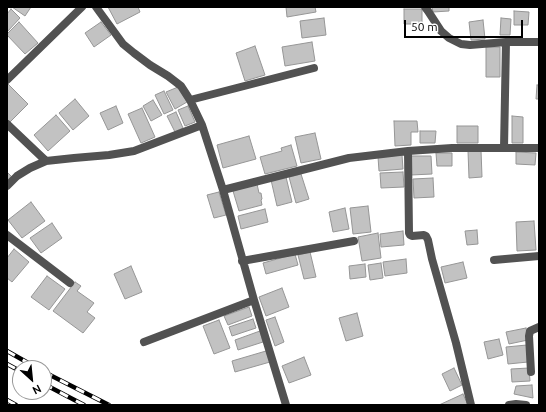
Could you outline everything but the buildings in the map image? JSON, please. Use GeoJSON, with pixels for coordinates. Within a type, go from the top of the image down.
{"type":"FeatureCollection","features":[{"type":"Feature","properties":{"kind":"street"},"geometry":{"type":"LineString","coordinates":[[7,80],[82,7]]}},
{"type":"Feature","properties":{"kind":"street"},"geometry":{"type":"LineString","coordinates":[[96,7],[123,44],[181,86],[190,100],[202,125],[286,405]]}},
{"type":"Feature","properties":{"kind":"street"},"geometry":{"type":"LineString","coordinates":[[425,7],[441,32],[461,44],[470,45],[506,42],[539,42]]}},
{"type":"Feature","properties":{"kind":"street"},"geometry":{"type":"LineString","coordinates":[[504,148],[506,42]]}},
{"type":"Feature","properties":{"kind":"street"},"geometry":{"type":"LineString","coordinates":[[190,100],[314,68]]}},
{"type":"Feature","properties":{"kind":"street"},"geometry":{"type":"LineString","coordinates":[[7,124],[46,161]]}},
{"type":"Feature","properties":{"kind":"street"},"geometry":{"type":"LineString","coordinates":[[7,186],[17,176],[46,161],[134,151],[202,125]]}},
{"type":"Feature","properties":{"kind":"street"},"geometry":{"type":"LineString","coordinates":[[222,190],[349,158],[408,151],[452,148],[539,148]]}},
{"type":"Feature","properties":{"kind":"street"},"geometry":{"type":"LineString","coordinates":[[408,151],[409,233],[412,236],[424,235],[428,240],[471,405]]}},
{"type":"Feature","properties":{"kind":"street"},"geometry":{"type":"LineString","coordinates":[[7,235],[70,283]]}},
{"type":"Feature","properties":{"kind":"street"},"geometry":{"type":"LineString","coordinates":[[242,261],[354,241]]}},
{"type":"Feature","properties":{"kind":"street"},"geometry":{"type":"LineString","coordinates":[[494,260],[539,256]]}},
{"type":"Feature","properties":{"kind":"street"},"geometry":{"type":"LineString","coordinates":[[144,342],[254,300]]}},
{"type":"Feature","properties":{"kind":"street"},"geometry":{"type":"LineString","coordinates":[[531,372],[529,336],[530,331],[539,327]]}},
{"type":"Feature","properties":{"kind":"street"},"geometry":{"type":"LineString","coordinates":[[509,405],[526,405]]}},
{"type":"Feature","properties":{"kind":"railway"},"geometry":{"type":"LineString","coordinates":[[7,351],[23,360]]}},
{"type":"Feature","properties":{"kind":"railway"},"geometry":{"type":"LineString","coordinates":[[7,364],[12,367]]}},
{"type":"Feature","properties":{"kind":"railway"},"geometry":{"type":"LineString","coordinates":[[52,376],[109,405]]}},
{"type":"Feature","properties":{"kind":"railway"},"geometry":{"type":"LineString","coordinates":[[52,388],[84,405]]}},
{"type":"Feature","properties":{"kind":"railway"},"geometry":{"type":"LineString","coordinates":[[7,400],[16,405]]}}]}
